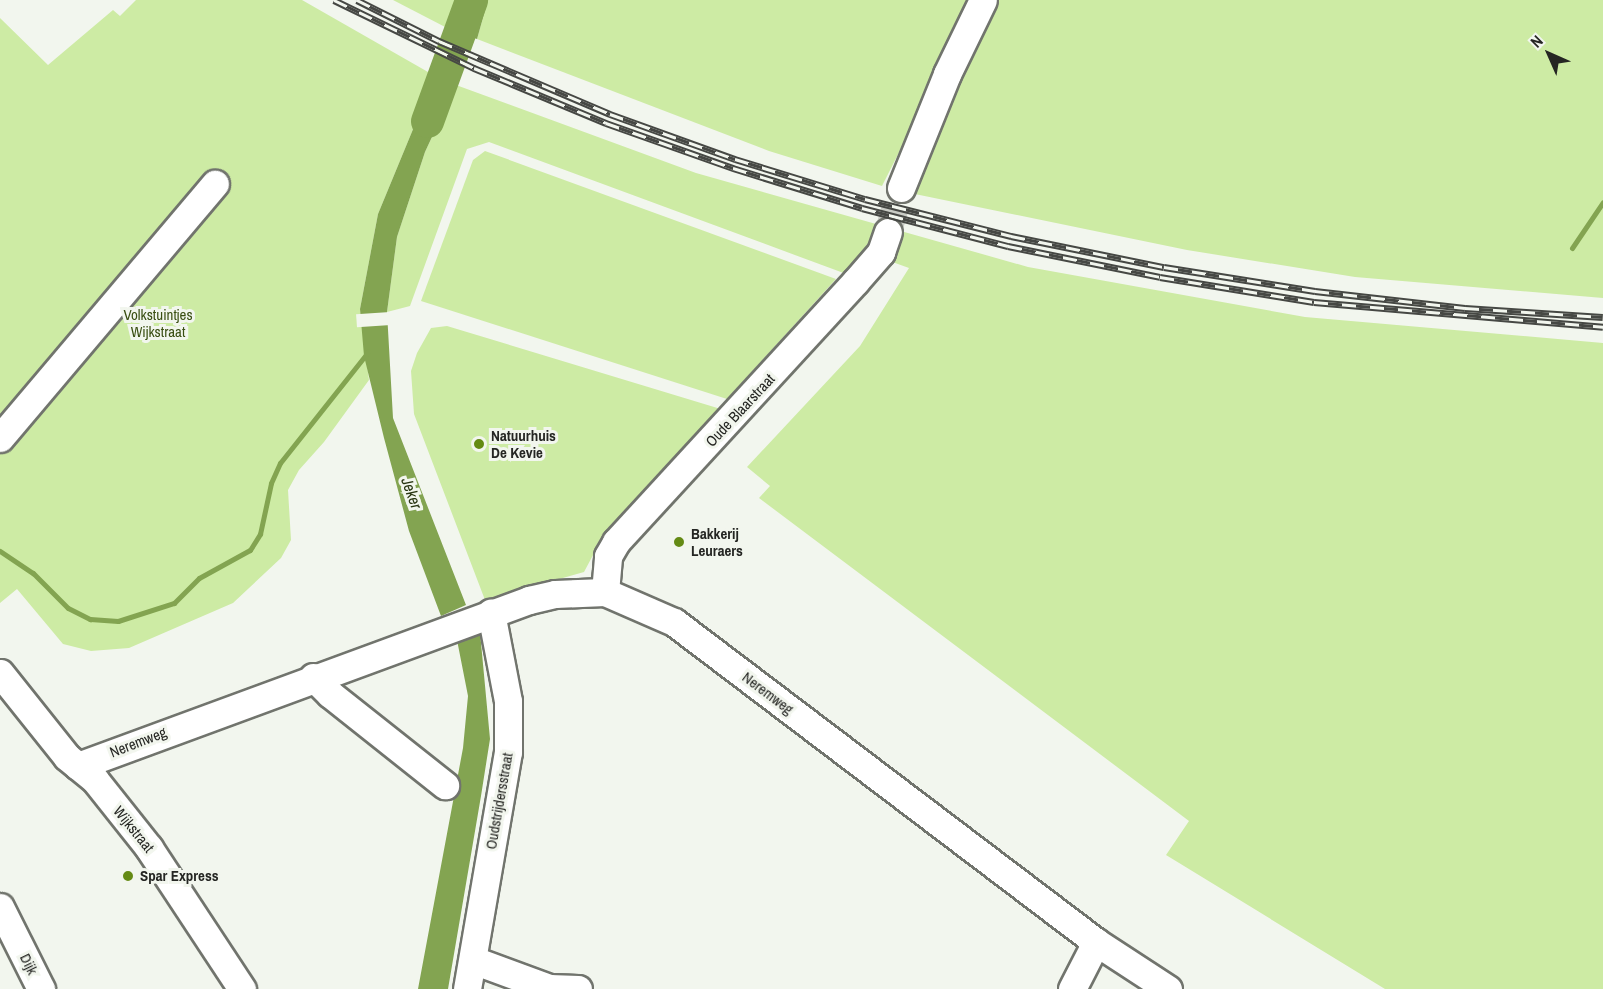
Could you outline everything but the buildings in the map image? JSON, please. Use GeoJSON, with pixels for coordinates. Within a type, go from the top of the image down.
{"type":"FeatureCollection","features":[{"type":"Feature","properties":{"kind":"street"},"geometry":{"type":"LineString","coordinates":[[901,188],[946,74],[983,0]]}},
{"type":"Feature","properties":{"kind":"street"},"geometry":{"type":"LineString","coordinates":[[0,438],[215,184]]}},
{"type":"Feature","properties":{"kind":"street","name":"Oude Blaarstraat"},"geometry":{"type":"LineString","coordinates":[[605,592],[608,556],[616,542],[855,282],[881,252],[888,232]]}},
{"type":"Feature","properties":{"kind":"street","name":"Neremweg"},"geometry":{"type":"LineString","coordinates":[[78,766],[483,616],[555,594],[605,592],[674,622],[1096,942],[1168,989]]}},
{"type":"Feature","properties":{"kind":"street","name":"Oudstrijdersstraat"},"geometry":{"type":"LineString","coordinates":[[467,989],[508,752],[508,701],[483,616]]}},
{"type":"Feature","properties":{"kind":"street"},"geometry":{"type":"LineString","coordinates":[[0,673],[78,766]]}},
{"type":"Feature","properties":{"kind":"street"},"geometry":{"type":"LineString","coordinates":[[314,677],[330,694],[445,785]]}},
{"type":"Feature","properties":{"kind":"street","name":"Wijkstraat"},"geometry":{"type":"LineString","coordinates":[[78,766],[95,780],[176,883],[242,989]]}},
{"type":"Feature","properties":{"kind":"street","name":"Dijk"},"geometry":{"type":"LineString","coordinates":[[0,907],[41,989]]}},
{"type":"Feature","properties":{"kind":"street"},"geometry":{"type":"LineString","coordinates":[[1072,989],[1096,942]]}},
{"type":"Feature","properties":{"kind":"street"},"geometry":{"type":"LineString","coordinates":[[473,960],[549,988],[578,989]]}},
{"type":"Feature","properties":{"kind":"green space","name":"Volkstuintjes Wijkstraat"},"geometry":{"type":"Polygon","coordinates":[[[136,0],[302,0],[435,76],[378,214],[360,309],[369,380],[324,442],[299,470],[288,490],[291,540],[281,558],[233,603],[129,648],[91,651],[63,644],[17,589],[0,603],[0,452],[5,446],[0,442],[0,18],[48,65],[113,10],[120,16],[136,0]]]}},
{"type":"Feature","properties":{"kind":"green space"},"geometry":{"type":"Polygon","coordinates":[[[393,0],[459,0],[449,29],[393,0]]]}},
{"type":"Feature","properties":{"kind":"green space"},"geometry":{"type":"Polygon","coordinates":[[[488,0],[976,0],[882,186],[769,151],[477,39],[488,0]]]}},
{"type":"Feature","properties":{"kind":"green space"},"geometry":{"type":"Polygon","coordinates":[[[986,0],[1603,0],[1603,298],[1355,277],[1187,250],[910,193],[992,4],[986,0]]]}},
{"type":"Feature","properties":{"kind":"green space"},"geometry":{"type":"Polygon","coordinates":[[[456,85],[696,173],[1028,267],[1305,317],[1603,343],[1603,989],[1385,989],[1166,855],[1189,821],[759,498],[770,486],[747,467],[860,346],[909,268],[884,259],[849,275],[489,142],[467,149],[410,306],[387,312],[397,237],[425,152],[456,85]]]}},
{"type":"Feature","properties":{"kind":"green space"},"geometry":{"type":"Polygon","coordinates":[[[485,151],[836,279],[727,399],[421,301],[473,160],[485,151]]]}},
{"type":"Feature","properties":{"kind":"green space"},"geometry":{"type":"Polygon","coordinates":[[[447,326],[724,410],[600,542],[584,572],[485,600],[414,414],[411,371],[417,353],[431,328],[447,326]]]}},
{"type":"Feature","properties":{"kind":"water"},"geometry":{"type":"Polygon","coordinates":[[[459,0],[488,0],[477,39],[449,29],[459,0]]]}},
{"type":"Feature","properties":{"kind":"water"},"geometry":{"type":"Polygon","coordinates":[[[435,76],[456,85],[425,152],[397,237],[387,312],[393,418],[466,605],[441,616],[409,531],[384,438],[364,356],[360,309],[378,214],[435,76]]]}},
{"type":"Feature","properties":{"kind":"water"},"geometry":{"type":"Polygon","coordinates":[[[480,632],[490,739],[448,989],[418,989],[463,748],[468,696],[457,640],[480,632]]]}},
{"type":"Feature","properties":{"kind":"pier"},"geometry":{"type":"Polygon","coordinates":[[[390,312],[391,325],[357,327],[356,314],[390,312]]]}},
{"type":"Feature","properties":{"kind":"waterway","name":"Jeker"},"geometry":{"type":"LineString","coordinates":[[427,121],[471,0]]}},
{"type":"Feature","properties":{"kind":"waterway"},"geometry":{"type":"LineString","coordinates":[[1572,248],[1603,202]]}},
{"type":"Feature","properties":{"kind":"waterway"},"geometry":{"type":"LineString","coordinates":[[0,551],[33,573],[68,608],[90,619],[118,621],[174,603],[199,578],[250,550],[260,534],[271,483],[280,463],[368,352]]}},
{"type":"Feature","properties":{"kind":"tunnel"},"geometry":{"type":"LineString","coordinates":[[888,232],[901,188]]}},
{"type":"Feature","properties":{"kind":"railway"},"geometry":{"type":"LineString","coordinates":[[334,0],[474,68],[606,123],[733,168],[862,208],[1008,246],[1160,277],[1314,302],[1603,327]]}},
{"type":"Feature","properties":{"kind":"railway"},"geometry":{"type":"LineString","coordinates":[[357,0],[439,41],[610,114],[735,159],[865,199],[1011,236],[1164,267],[1315,291],[1465,308],[1603,317]]}},
{"type":"Feature","properties":{"kind":"place","name":"Natuurhuis De Kevie"},"geometry":{"type":"Point","coordinates":[479,444]}},
{"type":"Feature","properties":{"kind":"place","name":"Bakkerij Leuraers"},"geometry":{"type":"Point","coordinates":[679,542]}},
{"type":"Feature","properties":{"kind":"place","name":"Spar Express"},"geometry":{"type":"Point","coordinates":[128,876]}}]}
